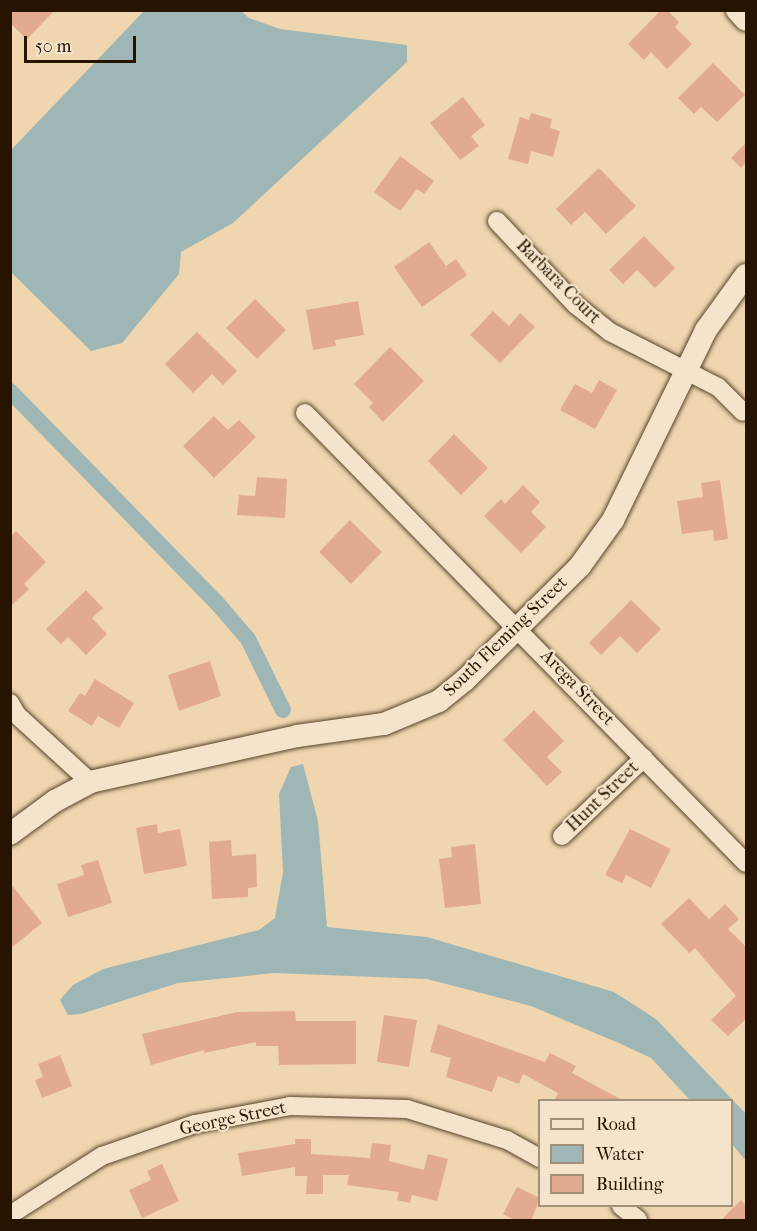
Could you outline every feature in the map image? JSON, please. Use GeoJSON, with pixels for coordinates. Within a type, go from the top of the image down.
{"type":"FeatureCollection","features":[{"type":"Feature","properties":{"kind":"street"},"geometry":{"type":"LineString","coordinates":[[737,10],[747,20]]}},
{"type":"Feature","properties":{"kind":"street","name":"Barbara Court"},"geometry":{"type":"LineString","coordinates":[[497,221],[593,318],[610,332],[718,387],[742,412]]}},
{"type":"Feature","properties":{"kind":"street","name":"South Fleming Street"},"geometry":{"type":"LineString","coordinates":[[10,834],[55,801],[90,782],[297,736],[384,724],[438,700],[519,629],[580,566],[613,520],[706,330],[747,275]]}},
{"type":"Feature","properties":{"kind":"street","name":"Arega Street"},"geometry":{"type":"LineString","coordinates":[[304,413],[747,862]]}},
{"type":"Feature","properties":{"kind":"street"},"geometry":{"type":"LineString","coordinates":[[10,703],[17,715],[90,782]]}},
{"type":"Feature","properties":{"kind":"street","name":"Hunt Street"},"geometry":{"type":"LineString","coordinates":[[562,836],[645,758]]}},
{"type":"Feature","properties":{"kind":"street","name":"George Street"},"geometry":{"type":"LineString","coordinates":[[10,1215],[102,1156],[195,1124],[290,1106],[407,1109],[507,1140],[538,1157]]}},
{"type":"Feature","properties":{"kind":"street"},"geometry":{"type":"LineString","coordinates":[[622,1207],[638,1221]]}},
{"type":"Feature","properties":{"kind":"water"},"geometry":{"type":"Polygon","coordinates":[[[144,11],[241,11],[249,18],[280,29],[407,45],[407,62],[233,223],[181,252],[179,274],[122,343],[91,351],[11,272],[11,150],[144,11]]]}},
{"type":"Feature","properties":{"kind":"water"},"geometry":{"type":"Polygon","coordinates":[[[303,764],[318,821],[327,927],[427,937],[614,992],[656,1019],[732,1099],[689,1099],[651,1058],[621,1044],[531,1006],[427,979],[274,973],[178,983],[81,1014],[68,1015],[60,1000],[73,985],[103,969],[259,930],[275,918],[283,872],[279,794],[291,767],[303,764]]]}},
{"type":"Feature","properties":{"kind":"water"},"geometry":{"type":"Polygon","coordinates":[[[733,1100],[746,1114],[746,1161],[733,1145],[733,1100]]]}},
{"type":"Feature","properties":{"kind":"building"},"geometry":{"type":"Polygon","coordinates":[[[10,10],[55,10],[27,39],[10,23],[10,10]]]}},
{"type":"Feature","properties":{"kind":"building"},"geometry":{"type":"Polygon","coordinates":[[[661,10],[667,10],[679,22],[675,27],[692,44],[667,69],[651,52],[644,60],[628,44],[661,10]]]}},
{"type":"Feature","properties":{"kind":"building"},"geometry":{"type":"Polygon","coordinates":[[[713,63],[745,95],[717,122],[701,107],[694,114],[678,98],[713,63]]]}},
{"type":"Feature","properties":{"kind":"building"},"geometry":{"type":"Polygon","coordinates":[[[463,97],[485,125],[471,136],[479,146],[460,160],[430,123],[463,97]]]}},
{"type":"Feature","properties":{"kind":"building"},"geometry":{"type":"Polygon","coordinates":[[[531,113],[552,119],[550,128],[560,131],[553,157],[531,151],[528,164],[508,159],[520,117],[529,120],[531,113]]]}},
{"type":"Feature","properties":{"kind":"building"},"geometry":{"type":"Polygon","coordinates":[[[747,142],[747,162],[741,168],[731,158],[747,142]]]}},
{"type":"Feature","properties":{"kind":"building"},"geometry":{"type":"Polygon","coordinates":[[[400,156],[434,181],[424,194],[417,189],[400,211],[374,192],[400,156]]]}},
{"type":"Feature","properties":{"kind":"building"},"geometry":{"type":"Polygon","coordinates":[[[599,168],[636,206],[606,234],[585,212],[571,225],[556,209],[599,168]]]}},
{"type":"Feature","properties":{"kind":"building"},"geometry":{"type":"Polygon","coordinates":[[[644,236],[675,268],[655,288],[637,270],[623,284],[609,270],[644,236]]]}},
{"type":"Feature","properties":{"kind":"building"},"geometry":{"type":"Polygon","coordinates":[[[429,242],[446,266],[456,259],[467,275],[422,307],[394,267],[429,242]]]}},
{"type":"Feature","properties":{"kind":"building"},"geometry":{"type":"Polygon","coordinates":[[[255,299],[286,330],[257,359],[226,328],[255,299]]]}},
{"type":"Feature","properties":{"kind":"building"},"geometry":{"type":"Polygon","coordinates":[[[358,301],[364,335],[335,340],[336,346],[313,350],[306,310],[358,301]]]}},
{"type":"Feature","properties":{"kind":"building"},"geometry":{"type":"Polygon","coordinates":[[[493,311],[509,326],[520,313],[535,327],[500,363],[470,335],[493,311]]]}},
{"type":"Feature","properties":{"kind":"building"},"geometry":{"type":"Polygon","coordinates":[[[197,332],[237,371],[223,385],[212,374],[193,393],[165,364],[197,332]]]}},
{"type":"Feature","properties":{"kind":"building"},"geometry":{"type":"Polygon","coordinates":[[[390,347],[424,381],[383,422],[369,407],[373,403],[354,384],[390,347]]]}},
{"type":"Feature","properties":{"kind":"building"},"geometry":{"type":"Polygon","coordinates":[[[599,380],[617,390],[595,429],[560,410],[575,384],[592,393],[599,380]]]}},
{"type":"Feature","properties":{"kind":"building"},"geometry":{"type":"Polygon","coordinates":[[[214,416],[228,430],[239,420],[256,437],[214,478],[183,446],[214,416]]]}},
{"type":"Feature","properties":{"kind":"building"},"geometry":{"type":"Polygon","coordinates":[[[454,434],[488,468],[461,495],[428,461],[454,434]]]}},
{"type":"Feature","properties":{"kind":"building"},"geometry":{"type":"Polygon","coordinates":[[[257,477],[287,479],[285,518],[237,515],[239,495],[255,496],[257,477]]]}},
{"type":"Feature","properties":{"kind":"building"},"geometry":{"type":"Polygon","coordinates":[[[720,480],[728,539],[714,541],[713,530],[682,534],[677,501],[703,497],[701,483],[720,480]]]}},
{"type":"Feature","properties":{"kind":"building"},"geometry":{"type":"Polygon","coordinates":[[[523,485],[540,502],[531,512],[546,527],[521,553],[484,516],[501,499],[505,504],[523,485]]]}},
{"type":"Feature","properties":{"kind":"building"},"geometry":{"type":"Polygon","coordinates":[[[350,520],[382,552],[351,584],[319,552],[350,520]]]}},
{"type":"Feature","properties":{"kind":"building"},"geometry":{"type":"Polygon","coordinates":[[[16,531],[46,562],[24,584],[29,589],[10,607],[10,537],[16,531]]]}},
{"type":"Feature","properties":{"kind":"building"},"geometry":{"type":"Polygon","coordinates":[[[86,590],[103,608],[92,618],[107,634],[86,655],[68,637],[61,644],[46,629],[86,590]]]}},
{"type":"Feature","properties":{"kind":"building"},"geometry":{"type":"Polygon","coordinates":[[[631,600],[661,629],[637,653],[620,636],[601,655],[589,643],[631,600]]]}},
{"type":"Feature","properties":{"kind":"building"},"geometry":{"type":"Polygon","coordinates":[[[210,661],[221,696],[179,711],[168,675],[210,661]]]}},
{"type":"Feature","properties":{"kind":"building"},"geometry":{"type":"Polygon","coordinates":[[[95,679],[134,703],[119,728],[98,716],[92,726],[68,711],[80,693],[85,696],[95,679]]]}},
{"type":"Feature","properties":{"kind":"building"},"geometry":{"type":"Polygon","coordinates":[[[534,710],[564,741],[547,757],[562,772],[547,786],[503,740],[534,710]]]}},
{"type":"Feature","properties":{"kind":"building"},"geometry":{"type":"Polygon","coordinates":[[[157,824],[158,833],[180,829],[187,866],[144,874],[136,828],[157,824]]]}},
{"type":"Feature","properties":{"kind":"building"},"geometry":{"type":"Polygon","coordinates":[[[630,829],[671,849],[651,888],[626,875],[622,883],[605,875],[630,829]]]}},
{"type":"Feature","properties":{"kind":"building"},"geometry":{"type":"Polygon","coordinates":[[[231,840],[232,856],[256,854],[257,887],[248,888],[248,897],[212,899],[209,842],[231,840]]]}},
{"type":"Feature","properties":{"kind":"building"},"geometry":{"type":"Polygon","coordinates":[[[475,844],[481,904],[445,908],[439,859],[452,857],[451,847],[475,844]]]}},
{"type":"Feature","properties":{"kind":"building"},"geometry":{"type":"Polygon","coordinates":[[[98,860],[112,903],[68,917],[57,884],[84,875],[81,865],[98,860]]]}},
{"type":"Feature","properties":{"kind":"building"},"geometry":{"type":"Polygon","coordinates":[[[10,883],[42,923],[10,949],[10,883]]]}},
{"type":"Feature","properties":{"kind":"building"},"geometry":{"type":"Polygon","coordinates":[[[689,898],[709,919],[725,904],[739,919],[728,929],[747,948],[747,1018],[728,1036],[711,1020],[736,996],[695,948],[689,953],[661,924],[689,898]]]}},
{"type":"Feature","properties":{"kind":"building"},"geometry":{"type":"Polygon","coordinates":[[[295,1011],[296,1021],[356,1021],[356,1064],[279,1065],[278,1046],[256,1046],[256,1042],[204,1053],[204,1050],[151,1065],[142,1034],[237,1012],[295,1011]]]}},
{"type":"Feature","properties":{"kind":"building"},"geometry":{"type":"Polygon","coordinates":[[[384,1015],[417,1020],[409,1067],[377,1062],[384,1015]]]}},
{"type":"Feature","properties":{"kind":"building"},"geometry":{"type":"Polygon","coordinates":[[[438,1024],[545,1062],[550,1053],[576,1066],[572,1073],[620,1099],[555,1099],[558,1093],[523,1074],[519,1084],[498,1076],[492,1092],[446,1077],[451,1058],[430,1052],[438,1024]]]}},
{"type":"Feature","properties":{"kind":"building"},"geometry":{"type":"Polygon","coordinates":[[[60,1055],[72,1086],[42,1098],[35,1080],[43,1077],[38,1064],[60,1055]]]}},
{"type":"Feature","properties":{"kind":"building"},"geometry":{"type":"Polygon","coordinates":[[[295,1139],[311,1139],[311,1154],[370,1158],[372,1143],[391,1145],[389,1161],[424,1170],[428,1154],[448,1159],[437,1201],[412,1195],[410,1203],[397,1200],[399,1192],[347,1185],[349,1175],[323,1175],[323,1194],[306,1194],[307,1176],[295,1176],[295,1167],[242,1176],[238,1153],[295,1144],[295,1139]]]}},
{"type":"Feature","properties":{"kind":"building"},"geometry":{"type":"Polygon","coordinates":[[[162,1164],[179,1201],[142,1218],[129,1190],[151,1180],[147,1171],[162,1164]]]}},
{"type":"Feature","properties":{"kind":"building"},"geometry":{"type":"Polygon","coordinates":[[[517,1187],[538,1197],[531,1221],[516,1221],[503,1214],[517,1187]]]}},
{"type":"Feature","properties":{"kind":"building"},"geometry":{"type":"Polygon","coordinates":[[[741,1200],[747,1206],[747,1221],[720,1221],[741,1200]]]}},
{"type":"Feature","properties":{"kind":"waterway"},"geometry":{"type":"LineString","coordinates":[[10,391],[217,603],[248,639],[283,710]]}}]}
